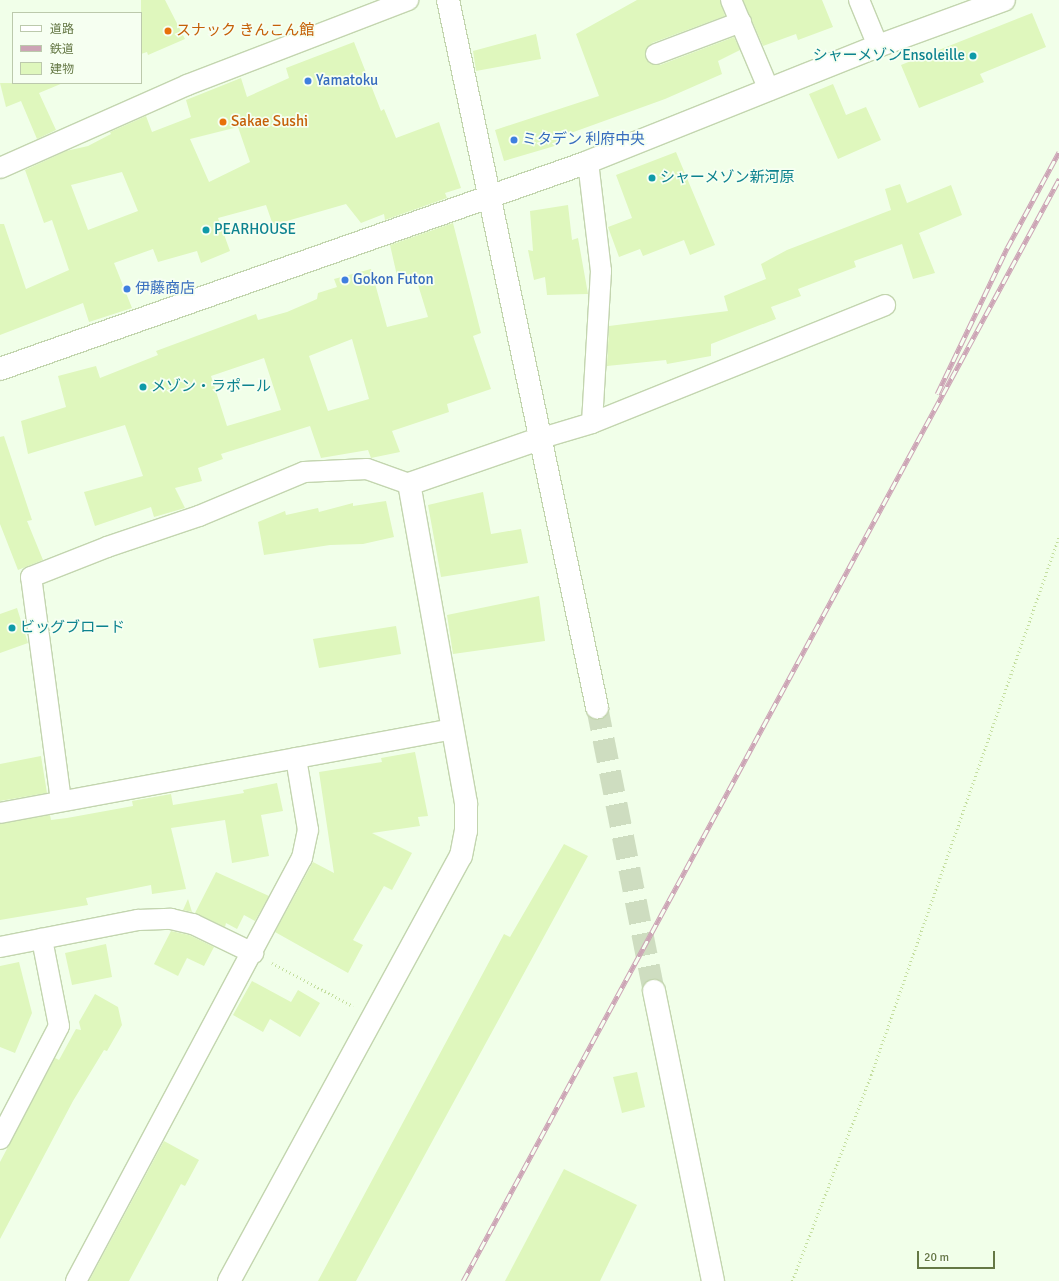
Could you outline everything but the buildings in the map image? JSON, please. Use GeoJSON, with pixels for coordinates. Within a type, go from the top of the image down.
{"type":"FeatureCollection","features":[{"type":"Feature","properties":{"kind":"street"},"geometry":{"type":"LineString","coordinates":[[0,168],[187,85],[408,0]]}},
{"type":"Feature","properties":{"kind":"street"},"geometry":{"type":"LineString","coordinates":[[448,0],[598,707]]}},
{"type":"Feature","properties":{"kind":"street"},"geometry":{"type":"LineString","coordinates":[[731,0],[770,90]]}},
{"type":"Feature","properties":{"kind":"street"},"geometry":{"type":"LineString","coordinates":[[859,0],[878,46]]}},
{"type":"Feature","properties":{"kind":"street"},"geometry":{"type":"LineString","coordinates":[[0,369],[588,162],[878,46],[1004,0]]}},
{"type":"Feature","properties":{"kind":"street"},"geometry":{"type":"LineString","coordinates":[[656,54],[741,22]]}},
{"type":"Feature","properties":{"kind":"street"},"geometry":{"type":"LineString","coordinates":[[588,162],[601,271],[592,423]]}},
{"type":"Feature","properties":{"kind":"street"},"geometry":{"type":"LineString","coordinates":[[61,801],[31,577],[106,547],[199,516],[304,472],[367,469],[409,484],[542,438],[592,423],[885,305]]}},
{"type":"Feature","properties":{"kind":"street"},"geometry":{"type":"LineString","coordinates":[[229,1281],[461,856],[466,831],[466,803],[409,484]]}},
{"type":"Feature","properties":{"kind":"street"},"geometry":{"type":"LineString","coordinates":[[0,813],[453,729]]}},
{"type":"Feature","properties":{"kind":"street"},"geometry":{"type":"LineString","coordinates":[[76,1281],[302,858],[308,830],[296,758]]}},
{"type":"Feature","properties":{"kind":"street"},"geometry":{"type":"LineString","coordinates":[[0,947],[138,920],[171,919],[193,924],[252,952]]}},
{"type":"Feature","properties":{"kind":"street"},"geometry":{"type":"LineString","coordinates":[[0,1139],[59,1026],[42,939]]}},
{"type":"Feature","properties":{"kind":"street"},"geometry":{"type":"LineString","coordinates":[[654,991],[713,1281]]}},
{"type":"Feature","properties":{"kind":"path"},"geometry":{"type":"LineString","coordinates":[[792,1281],[871,1075],[1059,536]]}},
{"type":"Feature","properties":{"kind":"path"},"geometry":{"type":"LineString","coordinates":[[252,952],[373,1017]]}},
{"type":"Feature","properties":{"kind":"tunnel"},"geometry":{"type":"LineString","coordinates":[[597,707],[654,991]]}},
{"type":"Feature","properties":{"kind":"railway"},"geometry":{"type":"LineString","coordinates":[[937,394],[1007,248],[1059,152]]}},
{"type":"Feature","properties":{"kind":"railway"},"geometry":{"type":"LineString","coordinates":[[463,1281],[1059,179]]}},
{"type":"Feature","properties":{"kind":"place","name":"スナック きんこん館"},"geometry":{"type":"Point","coordinates":[168,31]}},
{"type":"Feature","properties":{"kind":"place","name":"シャーメゾンEnsoleille"},"geometry":{"type":"Point","coordinates":[973,56]}},
{"type":"Feature","properties":{"kind":"place","name":"Yamatoku"},"geometry":{"type":"Point","coordinates":[308,81]}},
{"type":"Feature","properties":{"kind":"place","name":"Sakae Sushi"},"geometry":{"type":"Point","coordinates":[223,122]}},
{"type":"Feature","properties":{"kind":"place","name":"ミタデン 利府中央"},"geometry":{"type":"Point","coordinates":[514,140]}},
{"type":"Feature","properties":{"kind":"place","name":"シャーメゾン新河原"},"geometry":{"type":"Point","coordinates":[652,178]}},
{"type":"Feature","properties":{"kind":"place","name":"PEARHOUSE"},"geometry":{"type":"Point","coordinates":[206,230]}},
{"type":"Feature","properties":{"kind":"place","name":"Gokon Futon"},"geometry":{"type":"Point","coordinates":[345,280]}},
{"type":"Feature","properties":{"kind":"place","name":"伊藤商店"},"geometry":{"type":"Point","coordinates":[127,289]}},
{"type":"Feature","properties":{"kind":"place","name":"メゾン・ラポール"},"geometry":{"type":"Point","coordinates":[143,387]}},
{"type":"Feature","properties":{"kind":"place","name":"ビッグブロード"},"geometry":{"type":"Point","coordinates":[12,628]}}]}
